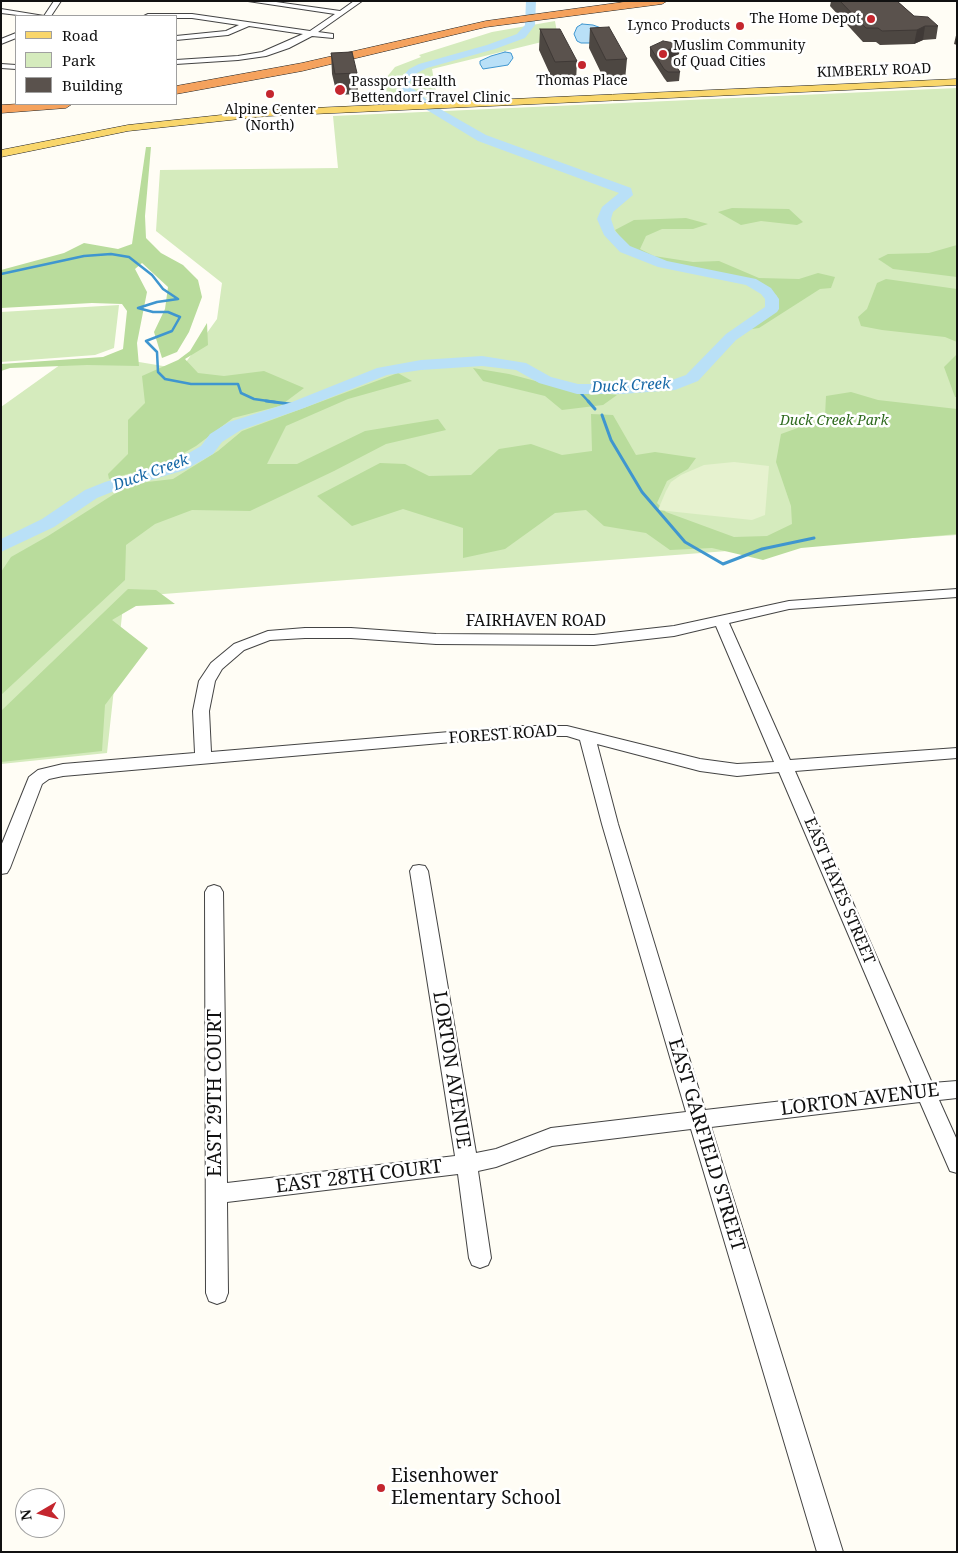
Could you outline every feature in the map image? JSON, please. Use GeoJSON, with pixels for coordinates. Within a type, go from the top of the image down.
{"type":"FeatureCollection","features":[{"type":"Feature","properties":{"kind":"highway"},"geometry":{"type":"LineString","coordinates":[[178,83],[298,60],[414,32],[603,1]]}},
{"type":"Feature","properties":{"kind":"highway"},"geometry":{"type":"LineString","coordinates":[[559,9],[662,1]]}},
{"type":"Feature","properties":{"kind":"highway"},"geometry":{"type":"LineString","coordinates":[[178,90],[274,73],[487,21]]}},
{"type":"Feature","properties":{"kind":"highway"},"geometry":{"type":"LineString","coordinates":[[1,100],[15,99]]}},
{"type":"Feature","properties":{"kind":"highway"},"geometry":{"type":"LineString","coordinates":[[1,109],[53,105]]}},
{"type":"Feature","properties":{"kind":"main road","name":"KIMBERLY ROAD"},"geometry":{"type":"LineString","coordinates":[[1,154],[93,134],[194,120],[278,112],[957,82]]}},
{"type":"Feature","properties":{"kind":"street"},"geometry":{"type":"LineString","coordinates":[[49,15],[58,1]]}},
{"type":"Feature","properties":{"kind":"street"},"geometry":{"type":"LineString","coordinates":[[251,1],[341,13]]}},
{"type":"Feature","properties":{"kind":"street"},"geometry":{"type":"LineString","coordinates":[[178,62],[212,61],[263,54],[286,46],[312,33],[358,1]]}},
{"type":"Feature","properties":{"kind":"street"},"geometry":{"type":"LineString","coordinates":[[1,10],[34,15]]}},
{"type":"Feature","properties":{"kind":"street"},"geometry":{"type":"LineString","coordinates":[[178,16],[192,16],[330,36]]}},
{"type":"Feature","properties":{"kind":"street"},"geometry":{"type":"LineString","coordinates":[[178,38],[228,33],[248,24]]}},
{"type":"Feature","properties":{"kind":"street"},"geometry":{"type":"LineString","coordinates":[[1,66],[15,67]]}},
{"type":"Feature","properties":{"kind":"street","name":"FAIRHAVEN ROAD"},"geometry":{"type":"LineString","coordinates":[[203,758],[201,711],[207,681],[216,666],[238,648],[268,636],[305,633],[350,633],[436,639],[594,640],[674,631],[788,605],[957,593]]}},
{"type":"Feature","properties":{"kind":"street","name":"EAST HAYES STREET"},"geometry":{"type":"LineString","coordinates":[[720,620],[957,1164]]}},
{"type":"Feature","properties":{"kind":"street","name":"FOREST ROAD"},"geometry":{"type":"LineString","coordinates":[[1,868],[36,781],[44,774],[63,770],[521,731],[567,732],[700,765],[737,770],[957,753]]}},
{"type":"Feature","properties":{"kind":"street","name":"EAST GARFIELD STREET"},"geometry":{"type":"LineString","coordinates":[[587,736],[610,824],[830,1552]]}},
{"type":"Feature","properties":{"kind":"street","name":"LORTON AVENUE"},"geometry":{"type":"LineString","coordinates":[[419,871],[467,1164],[496,1158],[551,1137],[957,1089]]}},
{"type":"Feature","properties":{"kind":"street","name":"EAST 29TH COURT"},"geometry":{"type":"LineString","coordinates":[[214,892],[217,1293]]}},
{"type":"Feature","properties":{"kind":"street"},"geometry":{"type":"LineString","coordinates":[[467,1164],[480,1258]]}},
{"type":"Feature","properties":{"kind":"street","name":"EAST 28TH COURT"},"geometry":{"type":"LineString","coordinates":[[217,1194],[467,1164]]}},
{"type":"Feature","properties":{"kind":"green space"},"geometry":{"type":"Polygon","coordinates":[[[555,21],[558,38],[432,69],[437,97],[385,99],[382,83],[395,67],[421,57],[419,55],[492,32],[555,21]]]}},
{"type":"Feature","properties":{"kind":"green space","name":"Duck Creek Park"},"geometry":{"type":"Polygon","coordinates":[[[957,88],[957,535],[124,597],[107,753],[1,764],[1,407],[64,362],[115,358],[181,369],[217,319],[222,283],[156,231],[160,170],[338,168],[333,116],[957,88]]]}},
{"type":"Feature","properties":{"kind":"green space"},"geometry":{"type":"Polygon","coordinates":[[[146,147],[151,147],[145,216],[146,238],[161,253],[183,265],[198,280],[202,297],[189,332],[177,352],[162,358],[154,332],[165,309],[168,287],[142,263],[135,269],[147,292],[137,343],[139,366],[87,365],[10,368],[1,371],[1,364],[103,357],[123,349],[127,311],[122,304],[92,303],[1,308],[1,270],[64,253],[84,243],[118,249],[132,244],[146,147]]]}},
{"type":"Feature","properties":{"kind":"green space"},"geometry":{"type":"Polygon","coordinates":[[[732,208],[789,209],[803,222],[797,225],[761,221],[741,225],[718,212],[732,208]]]}},
{"type":"Feature","properties":{"kind":"green space"},"geometry":{"type":"Polygon","coordinates":[[[686,218],[708,224],[693,229],[662,229],[646,236],[640,249],[654,256],[693,262],[719,261],[759,278],[799,279],[818,273],[835,277],[831,288],[820,289],[759,328],[745,330],[779,305],[777,296],[764,285],[737,277],[652,259],[626,245],[615,230],[634,220],[686,218]]]}},
{"type":"Feature","properties":{"kind":"green space"},"geometry":{"type":"Polygon","coordinates":[[[957,245],[957,277],[893,269],[878,259],[888,254],[929,253],[957,245]]]}},
{"type":"Feature","properties":{"kind":"green space"},"geometry":{"type":"Polygon","coordinates":[[[886,279],[957,289],[957,342],[945,337],[861,326],[858,317],[867,309],[877,283],[886,279]]]}},
{"type":"Feature","properties":{"kind":"green space"},"geometry":{"type":"Polygon","coordinates":[[[119,305],[114,348],[95,355],[1,362],[1,312],[119,305]]]}},
{"type":"Feature","properties":{"kind":"green space"},"geometry":{"type":"Polygon","coordinates":[[[207,323],[208,345],[185,359],[198,373],[224,376],[264,371],[304,388],[280,406],[233,418],[196,446],[165,464],[109,479],[108,474],[128,454],[128,420],[145,403],[142,376],[178,360],[190,351],[207,323]]]}},
{"type":"Feature","properties":{"kind":"green space"},"geometry":{"type":"Polygon","coordinates":[[[957,354],[957,397],[955,397],[944,367],[957,354]]]}},
{"type":"Feature","properties":{"kind":"green space"},"geometry":{"type":"Polygon","coordinates":[[[473,368],[509,374],[566,389],[617,395],[603,405],[562,410],[545,396],[483,381],[473,368]]]}},
{"type":"Feature","properties":{"kind":"green space"},"geometry":{"type":"Polygon","coordinates":[[[398,373],[412,381],[348,399],[286,426],[267,464],[297,464],[365,431],[438,419],[446,430],[386,444],[250,511],[192,510],[155,524],[126,545],[125,580],[1,695],[1,572],[11,557],[130,484],[173,479],[218,451],[242,431],[398,373]]]}},
{"type":"Feature","properties":{"kind":"green space","name":"Duck Creek Park"},"geometry":{"type":"Polygon","coordinates":[[[851,392],[878,400],[957,409],[957,534],[801,548],[763,560],[712,548],[670,550],[646,533],[604,526],[586,510],[555,513],[505,549],[463,558],[463,528],[403,509],[352,526],[317,496],[380,463],[405,464],[429,476],[471,475],[499,449],[531,444],[562,455],[592,451],[591,414],[613,415],[636,455],[655,452],[696,458],[688,469],[667,481],[657,503],[666,512],[734,537],[767,536],[792,524],[791,506],[776,462],[781,434],[825,416],[826,396],[851,392]]]}},
{"type":"Feature","properties":{"kind":"green space"},"geometry":{"type":"Polygon","coordinates":[[[734,462],[769,466],[765,515],[752,520],[658,510],[671,482],[681,475],[704,465],[734,462]]]}},
{"type":"Feature","properties":{"kind":"green space"},"geometry":{"type":"Polygon","coordinates":[[[128,589],[156,590],[175,604],[136,606],[112,620],[148,648],[105,705],[102,751],[1,762],[1,711],[128,589]]]}},
{"type":"Feature","properties":{"kind":"water"},"geometry":{"type":"Polygon","coordinates":[[[582,24],[604,29],[592,43],[581,43],[577,41],[574,34],[577,27],[582,24]]]}},
{"type":"Feature","properties":{"kind":"water"},"geometry":{"type":"Polygon","coordinates":[[[505,52],[511,53],[513,58],[508,65],[483,69],[480,61],[505,52]]]}},
{"type":"Feature","properties":{"kind":"building"},"geometry":{"type":"Polygon","coordinates":[[[840,1],[897,1],[914,16],[928,17],[938,26],[925,26],[917,30],[882,31],[878,28],[866,28],[840,1]]]}},
{"type":"Feature","properties":{"kind":"building"},"geometry":{"type":"Polygon","coordinates":[[[609,27],[627,59],[606,60],[590,28],[609,27]]]}},
{"type":"Feature","properties":{"kind":"building"},"geometry":{"type":"Polygon","coordinates":[[[540,29],[560,29],[577,61],[555,62],[540,29]]]}},
{"type":"Feature","properties":{"kind":"building"},"geometry":{"type":"Polygon","coordinates":[[[663,41],[680,44],[666,51],[680,72],[668,72],[664,69],[650,47],[663,41]]]}},
{"type":"Feature","properties":{"kind":"building"},"geometry":{"type":"Polygon","coordinates":[[[352,52],[357,73],[335,74],[331,53],[352,52]]]}},
{"type":"Feature","properties":{"kind":"waterway","name":"Duck Creek"},"geometry":{"type":"LineString","coordinates":[[1,546],[48,523],[91,494],[111,486],[179,466],[207,450],[216,438],[235,426],[298,405],[383,371],[421,365],[482,361],[520,366],[545,380],[577,389],[622,389],[675,385],[692,378],[731,337],[772,309],[772,299],[766,291],[751,282],[663,264],[625,249],[609,232],[604,219],[607,210],[626,195],[626,191],[482,138],[431,108],[406,88],[404,82],[413,71],[423,66],[491,47],[521,36],[530,25],[531,1]]}},
{"type":"Feature","properties":{"kind":"waterway"},"geometry":{"type":"LineString","coordinates":[[1,274],[84,256],[111,254],[129,257],[152,275],[163,289],[178,299],[157,302],[138,308],[153,312],[168,312],[180,317],[172,331],[146,341],[157,352],[158,372],[165,379],[191,384],[238,384],[241,393],[254,399],[275,402]]}},
{"type":"Feature","properties":{"kind":"waterway"},"geometry":{"type":"LineString","coordinates":[[577,389],[589,402]]}},
{"type":"Feature","properties":{"kind":"waterway"},"geometry":{"type":"LineString","coordinates":[[266,401],[298,405]]}},
{"type":"Feature","properties":{"kind":"waterway"},"geometry":{"type":"LineString","coordinates":[[588,401],[595,409]]}},
{"type":"Feature","properties":{"kind":"waterway"},"geometry":{"type":"LineString","coordinates":[[602,415],[611,440],[642,492],[685,542],[723,564],[762,549],[814,538]]}},
{"type":"Feature","properties":{"kind":"place","name":"The Home Depot"},"geometry":{"type":"Point","coordinates":[871,19]}},
{"type":"Feature","properties":{"kind":"place","name":"Lynco Products"},"geometry":{"type":"Point","coordinates":[740,26]}},
{"type":"Feature","properties":{"kind":"place","name":"Muslim Community of Quad Cities"},"geometry":{"type":"Point","coordinates":[663,54]}},
{"type":"Feature","properties":{"kind":"place","name":"Thomas Place"},"geometry":{"type":"Point","coordinates":[582,65]}},
{"type":"Feature","properties":{"kind":"place","name":"Passport Health Bettendorf Travel Clinic"},"geometry":{"type":"Point","coordinates":[340,90]}},
{"type":"Feature","properties":{"kind":"place","name":"Alpine Center (North)"},"geometry":{"type":"Point","coordinates":[270,94]}},
{"type":"Feature","properties":{"kind":"place","name":"Eisenhower Elementary School"},"geometry":{"type":"Point","coordinates":[381,1488]}}]}
